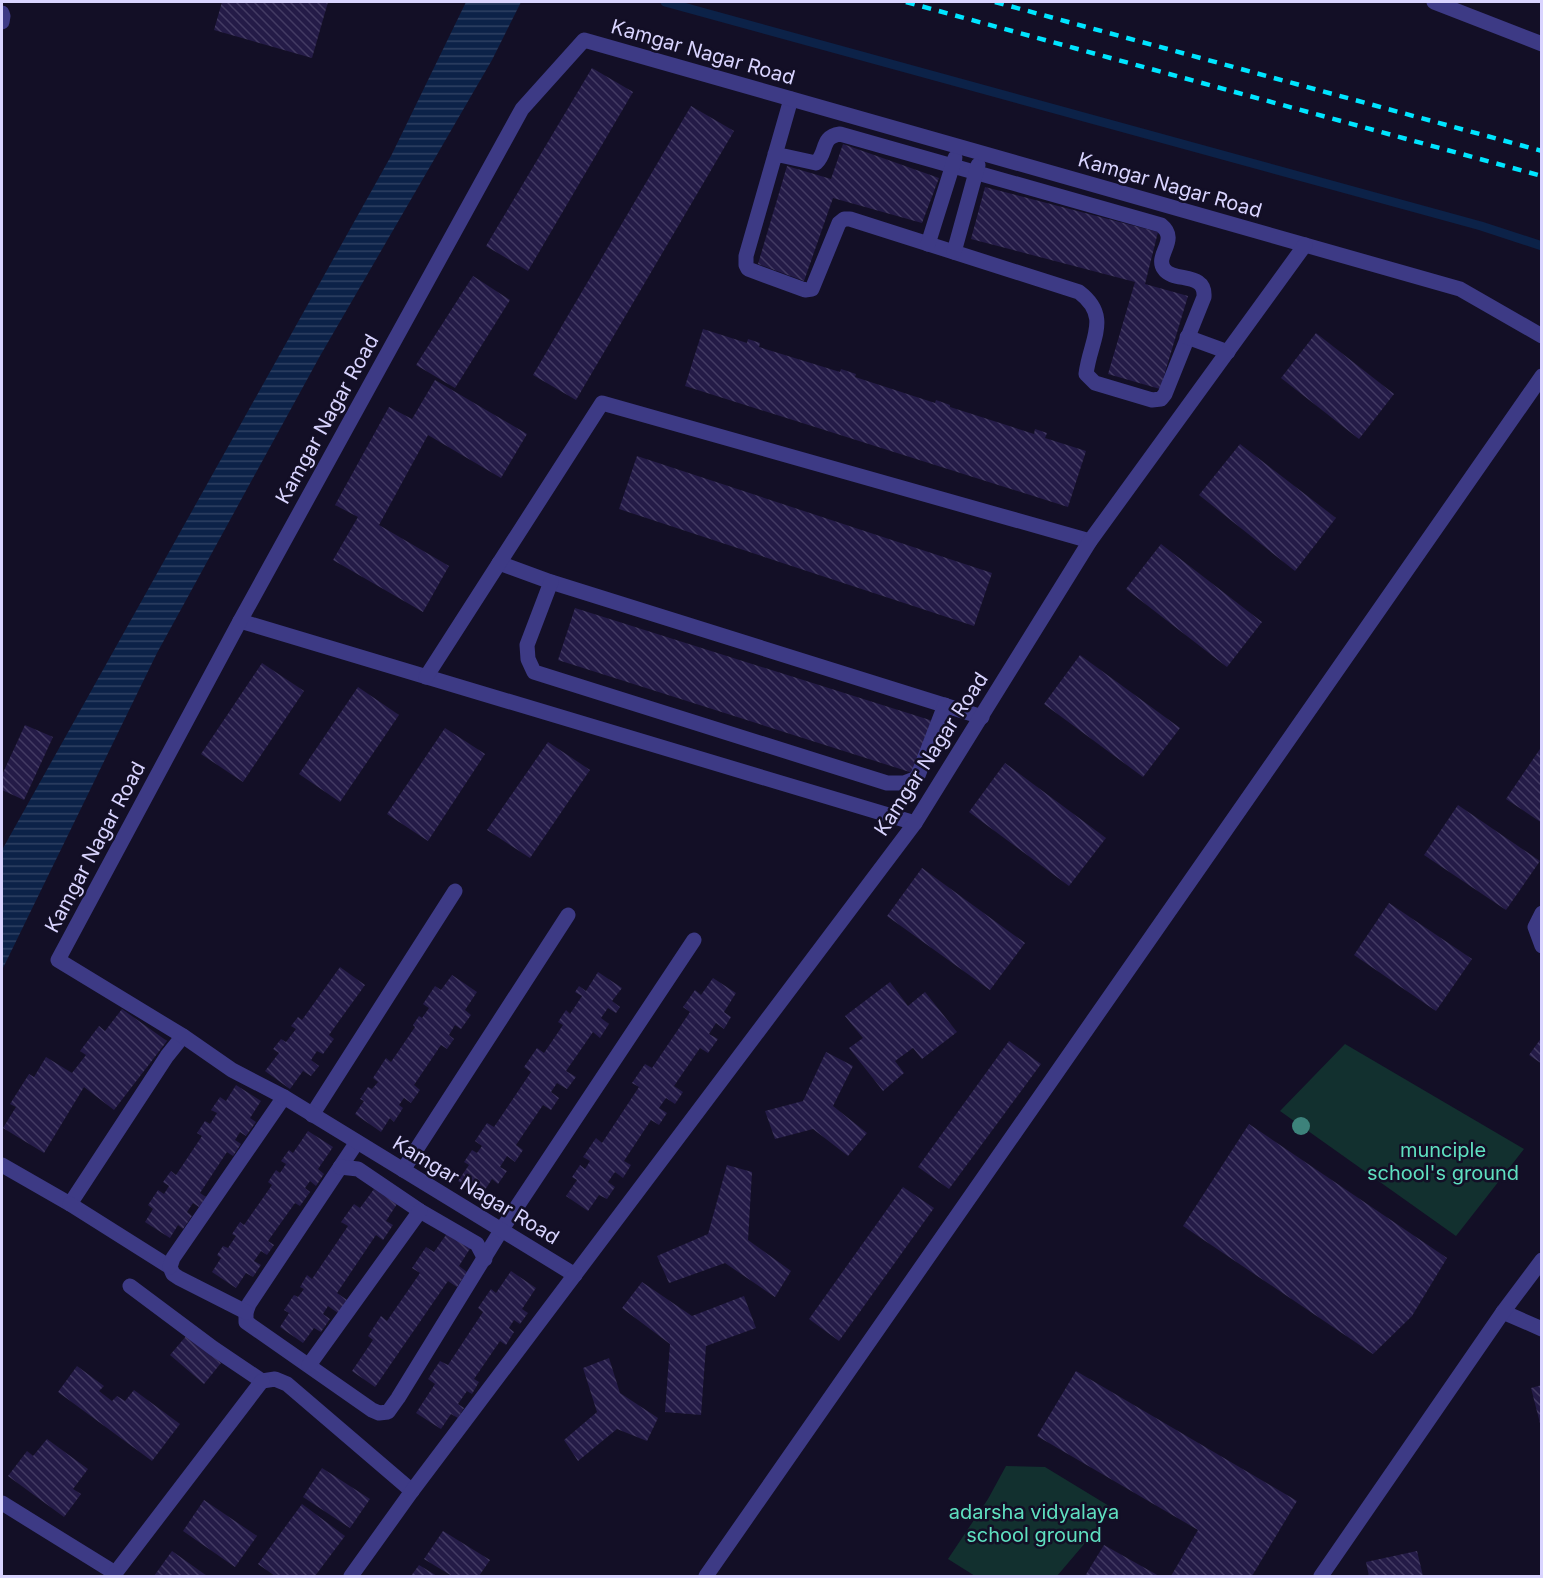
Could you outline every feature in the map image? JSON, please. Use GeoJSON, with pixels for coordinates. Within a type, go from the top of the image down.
{"type":"FeatureCollection","features":[{"type":"Feature","properties":{"kind":"street"},"geometry":{"type":"LineString","coordinates":[[1434,2],[1542,44]]}},
{"type":"Feature","properties":{"kind":"street"},"geometry":{"type":"LineString","coordinates":[[2,14],[2,22]]}},
{"type":"Feature","properties":{"kind":"street","name":"Kamgar Nagar Road"},"geometry":{"type":"LineString","coordinates":[[575,1275],[284,1097],[232,1070],[183,1036],[58,960],[240,621],[522,109],[584,40],[1460,289],[1542,336]]}},
{"type":"Feature","properties":{"kind":"street"},"geometry":{"type":"LineString","coordinates":[[775,154],[816,163],[821,159],[827,140],[832,135],[840,134],[1161,225],[1169,236],[1162,263],[1164,269],[1168,273],[1192,280],[1201,285],[1204,291],[1204,297],[1165,394],[1161,399],[1152,400],[1095,382],[1086,374],[1098,324],[1097,314],[1090,301],[1079,292],[850,219],[844,219],[839,223],[813,289],[805,290],[748,269],[746,256],[775,154],[791,99]]}},
{"type":"Feature","properties":{"kind":"street"},"geometry":{"type":"LineString","coordinates":[[888,147],[893,128]]}},
{"type":"Feature","properties":{"kind":"street"},"geometry":{"type":"LineString","coordinates":[[928,244],[958,146]]}},
{"type":"Feature","properties":{"kind":"street"},"geometry":{"type":"LineString","coordinates":[[954,252],[982,153]]}},
{"type":"Feature","properties":{"kind":"street"},"geometry":{"type":"LineString","coordinates":[[1039,190],[1044,171]]}},
{"type":"Feature","properties":{"kind":"street"},"geometry":{"type":"LineString","coordinates":[[1126,215],[1132,195]]}},
{"type":"Feature","properties":{"kind":"street","name":"Kamgar Nagar Road"},"geometry":{"type":"LineString","coordinates":[[351,1576],[412,1491],[915,823],[1090,542],[1305,245]]}},
{"type":"Feature","properties":{"kind":"street"},"geometry":{"type":"LineString","coordinates":[[1187,337],[1228,352]]}},
{"type":"Feature","properties":{"kind":"street"},"geometry":{"type":"LineString","coordinates":[[706,1576],[1542,376]]}},
{"type":"Feature","properties":{"kind":"street"},"geometry":{"type":"LineString","coordinates":[[426,676],[602,403],[1090,542]]}},
{"type":"Feature","properties":{"kind":"street"},"geometry":{"type":"LineString","coordinates":[[499,563],[551,582],[982,717]]}},
{"type":"Feature","properties":{"kind":"street"},"geometry":{"type":"LineString","coordinates":[[551,582],[527,645],[528,659],[534,672],[887,783],[904,783],[917,778],[945,705]]}},
{"type":"Feature","properties":{"kind":"street"},"geometry":{"type":"LineString","coordinates":[[240,621],[915,823]]}},
{"type":"Feature","properties":{"kind":"street"},"geometry":{"type":"LineString","coordinates":[[312,1114],[454,891]]}},
{"type":"Feature","properties":{"kind":"street"},"geometry":{"type":"LineString","coordinates":[[1542,913],[1535,927],[1542,946]]}},
{"type":"Feature","properties":{"kind":"street"},"geometry":{"type":"LineString","coordinates":[[403,1170],[568,915]]}},
{"type":"Feature","properties":{"kind":"street"},"geometry":{"type":"LineString","coordinates":[[357,1142],[249,1304],[246,1322],[379,1413],[388,1412],[501,1230],[694,940]]}},
{"type":"Feature","properties":{"kind":"street"},"geometry":{"type":"LineString","coordinates":[[70,1204],[167,1056],[183,1036]]}},
{"type":"Feature","properties":{"kind":"street"},"geometry":{"type":"LineString","coordinates":[[170,1267],[173,1258],[284,1097]]}},
{"type":"Feature","properties":{"kind":"street"},"geometry":{"type":"LineString","coordinates":[[2,1165],[70,1204],[170,1267],[173,1274],[179,1278],[246,1312]]}},
{"type":"Feature","properties":{"kind":"street"},"geometry":{"type":"LineString","coordinates":[[340,1167],[358,1169],[477,1244],[485,1258]]}},
{"type":"Feature","properties":{"kind":"street"},"geometry":{"type":"LineString","coordinates":[[309,1365],[420,1210]]}},
{"type":"Feature","properties":{"kind":"street"},"geometry":{"type":"LineString","coordinates":[[1321,1576],[1503,1312],[1542,1260]]}},
{"type":"Feature","properties":{"kind":"street"},"geometry":{"type":"LineString","coordinates":[[130,1286],[213,1348],[262,1381],[275,1379],[287,1384],[412,1491]]}},
{"type":"Feature","properties":{"kind":"street"},"geometry":{"type":"LineString","coordinates":[[1503,1312],[1542,1329]]}},
{"type":"Feature","properties":{"kind":"street"},"geometry":{"type":"LineString","coordinates":[[2,1503],[114,1575],[262,1381]]}},
{"type":"Feature","properties":{"kind":"green space","name":"munciple school's ground"},"geometry":{"type":"Polygon","coordinates":[[[1345,1044],[1524,1149],[1456,1236],[1280,1111],[1345,1044]]]}},
{"type":"Feature","properties":{"kind":"green space","name":"adarsha vidyalaya school ground"},"geometry":{"type":"Polygon","coordinates":[[[1006,1466],[1045,1467],[1114,1509],[1057,1576],[975,1576],[948,1559],[988,1499],[1006,1466]]]}},
{"type":"Feature","properties":{"kind":"water"},"geometry":{"type":"Polygon","coordinates":[[[466,2],[521,2],[492,60],[320,356],[157,653],[2,970],[2,850],[391,156],[466,2]]]}},
{"type":"Feature","properties":{"kind":"building"},"geometry":{"type":"Polygon","coordinates":[[[222,2],[328,2],[312,58],[214,30],[222,2]]]}},
{"type":"Feature","properties":{"kind":"building"},"geometry":{"type":"Polygon","coordinates":[[[592,68],[633,92],[528,271],[486,246],[592,68]]]}},
{"type":"Feature","properties":{"kind":"building"},"geometry":{"type":"Polygon","coordinates":[[[691,106],[734,131],[576,400],[533,375],[691,106]]]}},
{"type":"Feature","properties":{"kind":"building"},"geometry":{"type":"Polygon","coordinates":[[[843,144],[939,178],[922,223],[833,198],[804,281],[758,264],[787,166],[831,179],[843,144]]]}},
{"type":"Feature","properties":{"kind":"building"},"geometry":{"type":"Polygon","coordinates":[[[985,187],[1158,232],[1145,284],[1188,296],[1160,389],[1108,374],[1135,282],[971,239],[985,187]]]}},
{"type":"Feature","properties":{"kind":"building"},"geometry":{"type":"Polygon","coordinates":[[[473,276],[510,300],[455,388],[416,365],[473,276]]]}},
{"type":"Feature","properties":{"kind":"building"},"geometry":{"type":"Polygon","coordinates":[[[703,329],[747,343],[748,339],[760,343],[759,347],[840,372],[841,369],[856,374],[855,377],[935,403],[936,400],[950,407],[1034,434],[1035,429],[1047,433],[1045,438],[1086,451],[1068,507],[685,386],[703,329]]]}},
{"type":"Feature","properties":{"kind":"building"},"geometry":{"type":"Polygon","coordinates":[[[1316,333],[1394,394],[1359,439],[1281,378],[1316,333]]]}},
{"type":"Feature","properties":{"kind":"building"},"geometry":{"type":"Polygon","coordinates":[[[435,380],[527,434],[501,478],[428,435],[379,525],[449,566],[423,612],[333,560],[358,517],[335,505],[389,407],[412,419],[435,380]]]}},
{"type":"Feature","properties":{"kind":"building"},"geometry":{"type":"Polygon","coordinates":[[[1240,444],[1336,518],[1295,571],[1199,495],[1240,444]]]}},
{"type":"Feature","properties":{"kind":"building"},"geometry":{"type":"Polygon","coordinates":[[[637,456],[992,573],[974,626],[619,509],[637,456]]]}},
{"type":"Feature","properties":{"kind":"building"},"geometry":{"type":"Polygon","coordinates":[[[1161,544],[1262,622],[1227,667],[1126,589],[1161,544]]]}},
{"type":"Feature","properties":{"kind":"building"},"geometry":{"type":"Polygon","coordinates":[[[575,608],[933,721],[916,774],[558,660],[575,608]]]}},
{"type":"Feature","properties":{"kind":"building"},"geometry":{"type":"Polygon","coordinates":[[[1080,655],[1180,728],[1143,777],[1044,704],[1080,655]]]}},
{"type":"Feature","properties":{"kind":"building"},"geometry":{"type":"Polygon","coordinates":[[[262,663],[304,691],[243,782],[201,754],[262,663]]]}},
{"type":"Feature","properties":{"kind":"building"},"geometry":{"type":"Polygon","coordinates":[[[358,687],[399,715],[340,802],[299,774],[358,687]]]}},
{"type":"Feature","properties":{"kind":"building"},"geometry":{"type":"Polygon","coordinates":[[[25,725],[53,737],[24,800],[2,790],[2,775],[25,725]]]}},
{"type":"Feature","properties":{"kind":"building"},"geometry":{"type":"Polygon","coordinates":[[[445,728],[485,754],[428,841],[387,814],[445,728]]]}},
{"type":"Feature","properties":{"kind":"building"},"geometry":{"type":"Polygon","coordinates":[[[548,742],[590,770],[530,858],[487,830],[548,742]]]}},
{"type":"Feature","properties":{"kind":"building"},"geometry":{"type":"Polygon","coordinates":[[[1542,746],[1542,823],[1506,799],[1542,746]]]}},
{"type":"Feature","properties":{"kind":"building"},"geometry":{"type":"Polygon","coordinates":[[[1005,763],[1106,838],[1069,886],[969,812],[1005,763]]]}},
{"type":"Feature","properties":{"kind":"building"},"geometry":{"type":"Polygon","coordinates":[[[1458,805],[1540,861],[1506,910],[1424,855],[1458,805]]]}},
{"type":"Feature","properties":{"kind":"building"},"geometry":{"type":"Polygon","coordinates":[[[922,868],[1025,943],[990,990],[887,916],[922,868]]]}},
{"type":"Feature","properties":{"kind":"building"},"geometry":{"type":"Polygon","coordinates":[[[1389,903],[1472,959],[1436,1011],[1354,955],[1389,903]]]}},
{"type":"Feature","properties":{"kind":"building"},"geometry":{"type":"Polygon","coordinates":[[[340,967],[365,985],[329,1035],[334,1039],[323,1054],[317,1051],[311,1060],[319,1066],[311,1076],[303,1071],[290,1089],[265,1071],[279,1053],[273,1049],[281,1039],[286,1042],[296,1029],[291,1026],[298,1017],[302,1020],[340,967]]]}},
{"type":"Feature","properties":{"kind":"building"},"geometry":{"type":"Polygon","coordinates":[[[598,972],[622,988],[612,1001],[620,1007],[616,1013],[608,1008],[601,1018],[609,1024],[600,1038],[593,1032],[566,1071],[576,1077],[567,1089],[557,1083],[551,1092],[559,1098],[551,1110],[543,1105],[516,1145],[523,1150],[515,1162],[507,1156],[500,1167],[507,1171],[498,1184],[492,1179],[481,1196],[458,1181],[469,1165],[464,1162],[472,1150],[477,1153],[482,1146],[475,1141],[487,1123],[494,1127],[531,1072],[524,1067],[537,1048],[544,1053],[563,1025],[558,1022],[566,1010],[570,1014],[582,996],[575,992],[579,986],[586,991],[598,972]]]}},
{"type":"Feature","properties":{"kind":"building"},"geometry":{"type":"Polygon","coordinates":[[[452,975],[477,992],[465,1010],[471,1015],[461,1029],[455,1025],[449,1035],[454,1039],[447,1049],[441,1045],[414,1085],[420,1090],[411,1103],[404,1098],[399,1105],[403,1108],[394,1122],[390,1118],[381,1132],[355,1114],[364,1101],[360,1099],[368,1087],[372,1089],[378,1082],[373,1078],[386,1058],[391,1062],[415,1027],[413,1025],[419,1016],[422,1018],[429,1008],[423,1004],[435,986],[441,990],[452,975]]]}},
{"type":"Feature","properties":{"kind":"building"},"geometry":{"type":"Polygon","coordinates":[[[713,978],[736,993],[724,1012],[731,1017],[724,1029],[716,1023],[709,1034],[718,1039],[708,1053],[700,1048],[674,1086],[683,1092],[675,1104],[666,1098],[659,1108],[667,1113],[659,1125],[651,1120],[624,1161],[631,1165],[623,1178],[615,1172],[608,1182],[615,1187],[607,1199],[599,1195],[588,1211],[566,1196],[577,1180],[572,1177],[580,1165],[585,1169],[590,1161],[583,1157],[596,1138],[602,1143],[639,1087],[632,1083],[645,1064],[652,1068],[690,1012],[683,1007],[695,990],[701,995],[713,978]]]}},
{"type":"Feature","properties":{"kind":"building"},"geometry":{"type":"Polygon","coordinates":[[[890,982],[908,1006],[925,992],[957,1032],[922,1059],[913,1048],[895,1061],[904,1073],[883,1091],[849,1048],[863,1038],[845,1016],[890,982]]]}},
{"type":"Feature","properties":{"kind":"building"},"geometry":{"type":"Polygon","coordinates":[[[122,1009],[167,1041],[114,1110],[84,1087],[44,1153],[3,1128],[16,1107],[10,1104],[29,1074],[34,1077],[46,1057],[72,1073],[86,1055],[80,1051],[99,1026],[105,1031],[122,1009]]]}},
{"type":"Feature","properties":{"kind":"building"},"geometry":{"type":"Polygon","coordinates":[[[1542,1037],[1542,1064],[1529,1055],[1542,1037]]]}},
{"type":"Feature","properties":{"kind":"building"},"geometry":{"type":"Polygon","coordinates":[[[1009,1041],[1041,1064],[949,1189],[918,1167],[1009,1041]]]}},
{"type":"Feature","properties":{"kind":"building"},"geometry":{"type":"Polygon","coordinates":[[[826,1052],[853,1066],[833,1106],[867,1133],[848,1156],[813,1129],[775,1139],[765,1111],[803,1101],[826,1052]]]}},
{"type":"Feature","properties":{"kind":"building"},"geometry":{"type":"Polygon","coordinates":[[[236,1085],[261,1101],[250,1118],[256,1122],[246,1136],[240,1132],[235,1140],[241,1144],[233,1156],[227,1152],[200,1193],[206,1197],[199,1207],[193,1203],[187,1212],[192,1216],[183,1229],[178,1225],[170,1238],[145,1222],[153,1209],[148,1205],[158,1190],[164,1194],[169,1186],[163,1182],[171,1171],[176,1175],[202,1136],[197,1133],[205,1121],[210,1124],[217,1113],[211,1110],[220,1097],[226,1101],[236,1085]]]}},
{"type":"Feature","properties":{"kind":"building"},"geometry":{"type":"Polygon","coordinates":[[[1249,1124],[1447,1258],[1412,1316],[1373,1354],[1183,1226],[1249,1124]]]}},
{"type":"Feature","properties":{"kind":"building"},"geometry":{"type":"Polygon","coordinates":[[[308,1131],[333,1147],[318,1169],[324,1174],[316,1186],[310,1181],[305,1188],[310,1192],[300,1206],[295,1203],[268,1241],[274,1245],[267,1255],[261,1251],[254,1261],[261,1265],[253,1277],[246,1273],[236,1288],[212,1272],[221,1258],[217,1255],[223,1246],[228,1248],[236,1236],[232,1234],[240,1222],[244,1225],[272,1185],[268,1182],[276,1170],[280,1173],[286,1164],[281,1161],[289,1150],[293,1153],[308,1131]]]}},
{"type":"Feature","properties":{"kind":"building"},"geometry":{"type":"Polygon","coordinates":[[[727,1165],[752,1172],[748,1240],[791,1271],[775,1297],[725,1263],[669,1283],[657,1256],[708,1234],[727,1165]]]}},
{"type":"Feature","properties":{"kind":"building"},"geometry":{"type":"Polygon","coordinates":[[[903,1187],[934,1208],[839,1341],[809,1319],[903,1187]]]}},
{"type":"Feature","properties":{"kind":"building"},"geometry":{"type":"Polygon","coordinates":[[[374,1189],[397,1204],[386,1221],[393,1225],[383,1240],[376,1235],[337,1293],[347,1300],[338,1313],[328,1306],[323,1314],[330,1319],[321,1332],[314,1328],[303,1343],[280,1327],[289,1313],[284,1310],[294,1295],[298,1297],[304,1289],[300,1287],[307,1275],[312,1279],[348,1226],[341,1222],[354,1204],[360,1208],[374,1189]]]}},
{"type":"Feature","properties":{"kind":"building"},"geometry":{"type":"Polygon","coordinates":[[[448,1232],[471,1247],[459,1266],[467,1272],[457,1287],[448,1281],[375,1387],[352,1371],[373,1340],[368,1336],[381,1316],[387,1321],[420,1273],[412,1268],[426,1247],[434,1252],[448,1232]]]}},
{"type":"Feature","properties":{"kind":"building"},"geometry":{"type":"Polygon","coordinates":[[[511,1271],[536,1288],[522,1309],[528,1313],[520,1324],[514,1320],[509,1328],[514,1332],[506,1345],[500,1341],[474,1379],[479,1382],[472,1394],[467,1391],[458,1404],[464,1408],[458,1418],[451,1414],[441,1429],[416,1413],[435,1384],[428,1379],[440,1361],[448,1365],[483,1312],[478,1308],[491,1289],[496,1293],[511,1271]]]}},
{"type":"Feature","properties":{"kind":"building"},"geometry":{"type":"Polygon","coordinates":[[[642,1282],[692,1316],[744,1296],[756,1328],[706,1346],[701,1415],[665,1412],[670,1344],[622,1308],[642,1282]]]}},
{"type":"Feature","properties":{"kind":"building"},"geometry":{"type":"Polygon","coordinates":[[[187,1335],[221,1363],[204,1384],[170,1355],[187,1335]]]}},
{"type":"Feature","properties":{"kind":"building"},"geometry":{"type":"Polygon","coordinates":[[[609,1358],[620,1393],[658,1418],[647,1441],[617,1429],[578,1461],[564,1440],[597,1412],[583,1368],[609,1358]]]}},
{"type":"Feature","properties":{"kind":"building"},"geometry":{"type":"Polygon","coordinates":[[[77,1366],[104,1386],[99,1391],[112,1401],[117,1396],[125,1401],[134,1390],[180,1424],[152,1461],[58,1392],[77,1366]]]}},
{"type":"Feature","properties":{"kind":"building"},"geometry":{"type":"Polygon","coordinates":[[[1076,1371],[1297,1501],[1252,1576],[1171,1576],[1198,1530],[1037,1436],[1076,1371]]]}},
{"type":"Feature","properties":{"kind":"building"},"geometry":{"type":"Polygon","coordinates":[[[1542,1385],[1542,1426],[1541,1427],[1531,1388],[1542,1385]]]}},
{"type":"Feature","properties":{"kind":"building"},"geometry":{"type":"Polygon","coordinates":[[[47,1439],[88,1469],[73,1489],[81,1494],[64,1517],[8,1476],[27,1451],[33,1456],[47,1439]]]}},
{"type":"Feature","properties":{"kind":"building"},"geometry":{"type":"Polygon","coordinates":[[[322,1468],[370,1499],[350,1528],[303,1497],[322,1468]]]}},
{"type":"Feature","properties":{"kind":"building"},"geometry":{"type":"Polygon","coordinates":[[[204,1500],[257,1536],[235,1567],[183,1531],[204,1500]]]}},
{"type":"Feature","properties":{"kind":"building"},"geometry":{"type":"Polygon","coordinates":[[[302,1504],[345,1536],[315,1576],[275,1576],[258,1564],[302,1504]]]}},
{"type":"Feature","properties":{"kind":"building"},"geometry":{"type":"Polygon","coordinates":[[[443,1531],[490,1560],[479,1576],[452,1576],[424,1559],[443,1531]]]}},
{"type":"Feature","properties":{"kind":"building"},"geometry":{"type":"Polygon","coordinates":[[[1104,1545],[1159,1576],[1085,1576],[1104,1545]]]}},
{"type":"Feature","properties":{"kind":"building"},"geometry":{"type":"Polygon","coordinates":[[[172,1551],[207,1576],[154,1576],[172,1551]]]}},
{"type":"Feature","properties":{"kind":"building"},"geometry":{"type":"Polygon","coordinates":[[[1417,1551],[1423,1576],[1369,1576],[1366,1562],[1417,1551]]]}},
{"type":"Feature","properties":{"kind":"building"},"geometry":{"type":"Polygon","coordinates":[[[419,1565],[437,1576],[411,1576],[419,1565]]]}},
{"type":"Feature","properties":{"kind":"waterway"},"geometry":{"type":"LineString","coordinates":[[665,2],[1481,226],[1542,246]]}},
{"type":"Feature","properties":{"kind":"railway"},"geometry":{"type":"LineString","coordinates":[[906,2],[1542,176]]}},
{"type":"Feature","properties":{"kind":"railway"},"geometry":{"type":"LineString","coordinates":[[995,2],[1542,151]]}}]}
